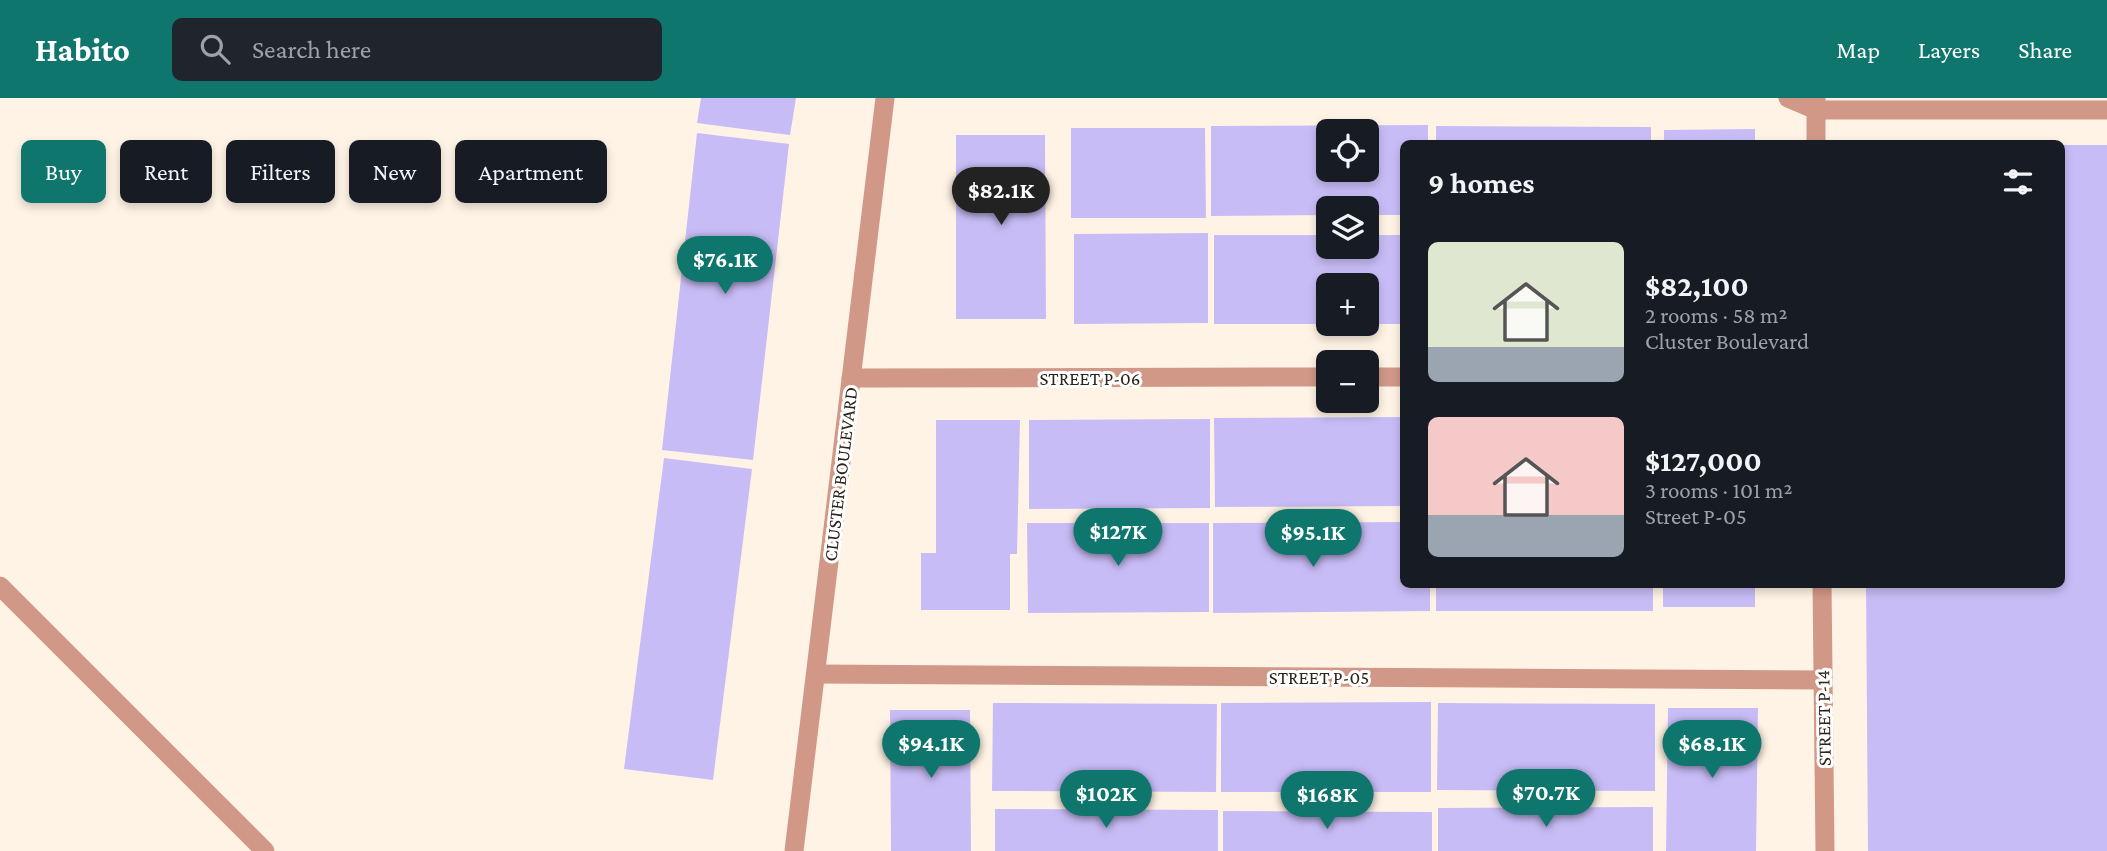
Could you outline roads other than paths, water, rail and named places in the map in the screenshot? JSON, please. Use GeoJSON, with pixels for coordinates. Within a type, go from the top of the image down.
{"type":"FeatureCollection","features":[{"type":"Feature","properties":{"kind":"street","name":"CLUSTER BOULEVARD"},"geometry":{"type":"LineString","coordinates":[[794,851],[885,98]]}},
{"type":"Feature","properties":{"kind":"street"},"geometry":{"type":"LineString","coordinates":[[1788,98],[1816,104],[2086,104],[2107,110]]}},
{"type":"Feature","properties":{"kind":"street"},"geometry":{"type":"LineString","coordinates":[[1816,104],[1816,140]]}},
{"type":"Feature","properties":{"kind":"street","name":"STREET P-06"},"geometry":{"type":"LineString","coordinates":[[851,378],[1316,377]]}},
{"type":"Feature","properties":{"kind":"street"},"geometry":{"type":"LineString","coordinates":[[1379,377],[1400,377]]}},
{"type":"Feature","properties":{"kind":"street"},"geometry":{"type":"LineString","coordinates":[[0,586],[265,851]]}},
{"type":"Feature","properties":{"kind":"street","name":"STREET P-14"},"geometry":{"type":"LineString","coordinates":[[1822,588],[1825,851]]}},
{"type":"Feature","properties":{"kind":"street","name":"STREET P-05"},"geometry":{"type":"LineString","coordinates":[[816,674],[1823,680]]}}]}
